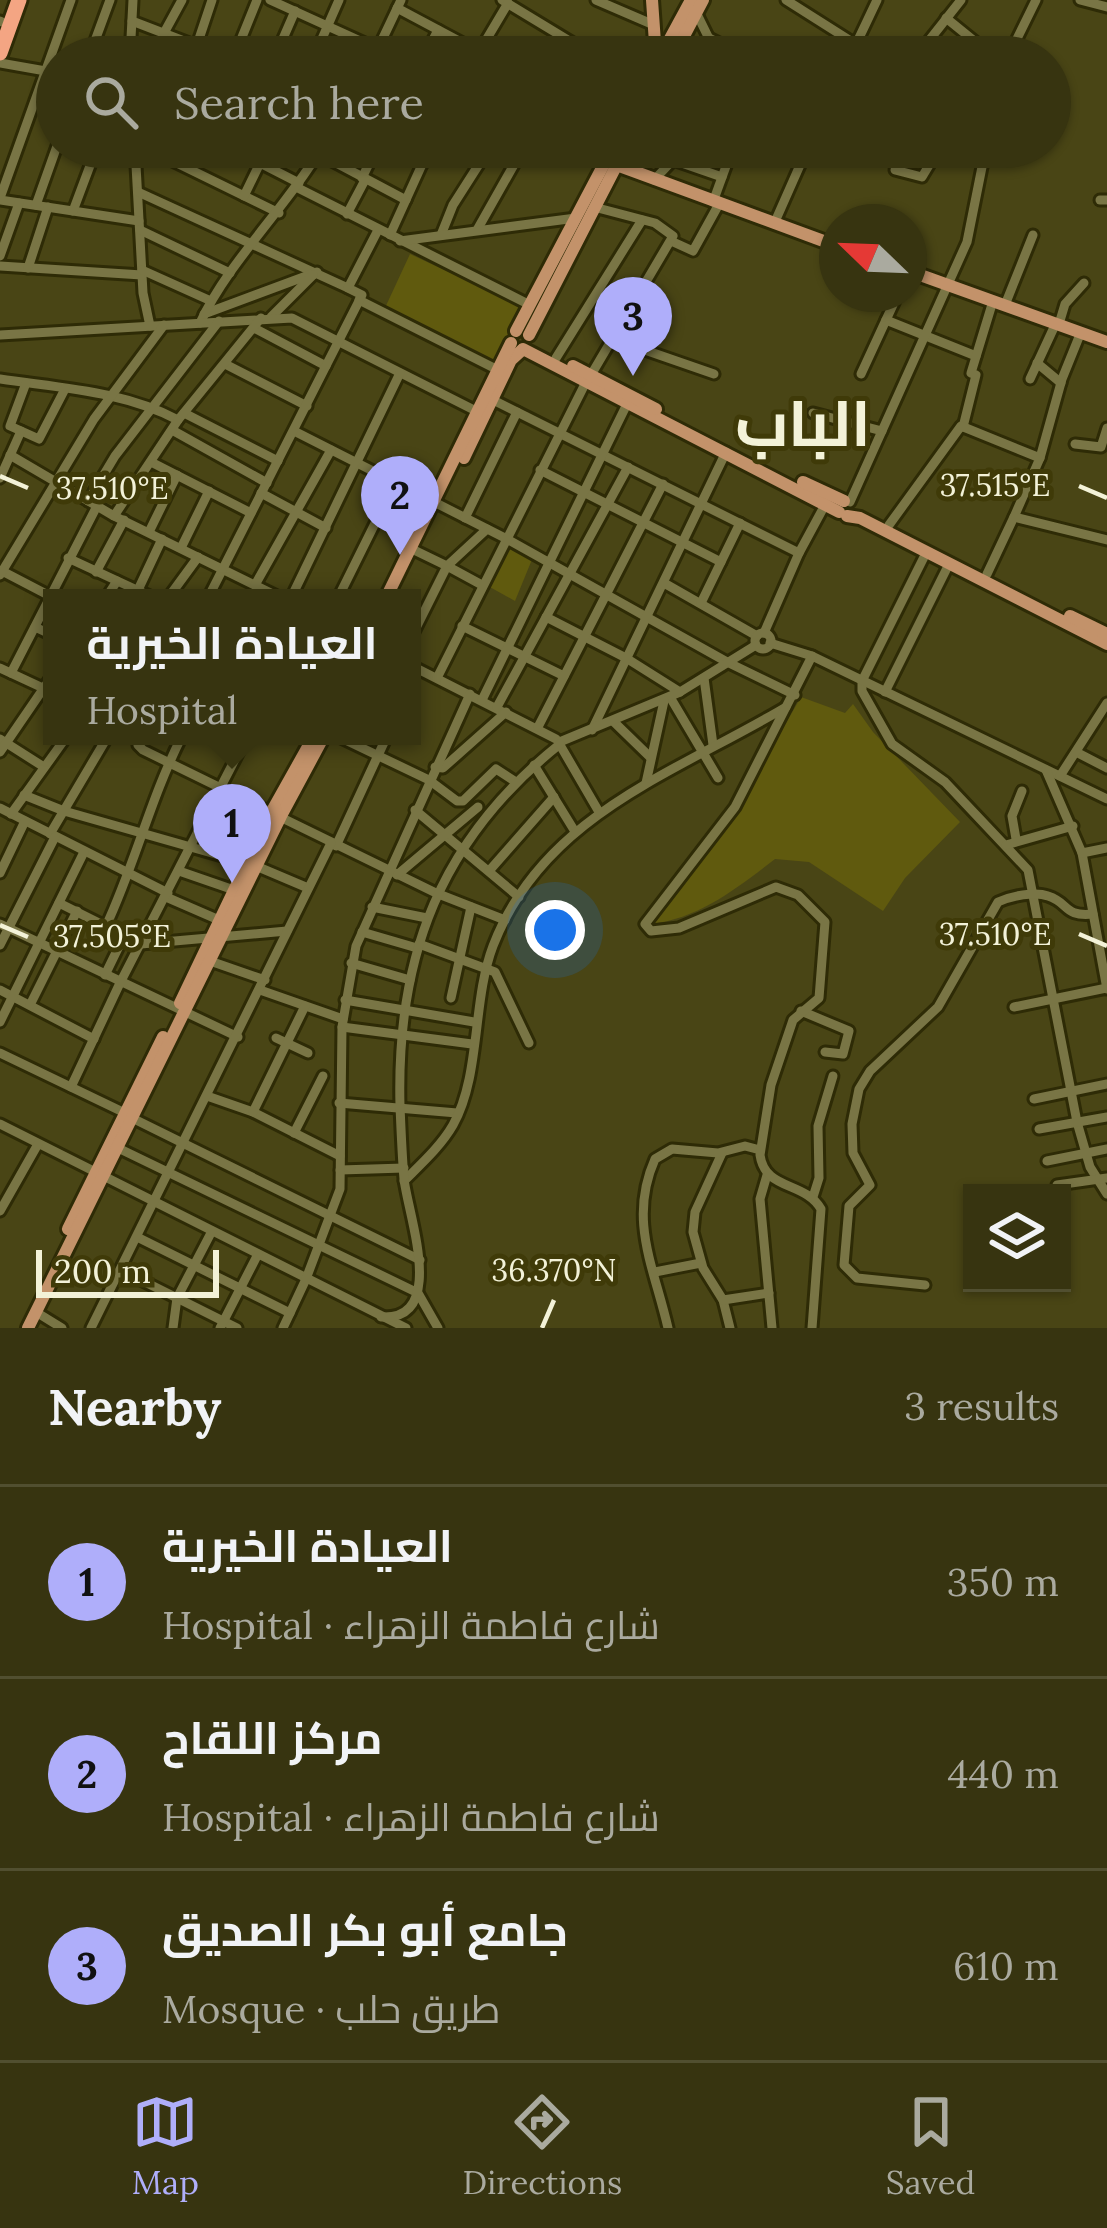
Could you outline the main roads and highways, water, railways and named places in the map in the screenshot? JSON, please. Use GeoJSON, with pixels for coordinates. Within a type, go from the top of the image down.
{"type":"FeatureCollection","features":[{"type":"Feature","properties":{"kind":"highway"},"geometry":{"type":"LineString","coordinates":[[0,23],[10,0]]}},
{"type":"Feature","properties":{"kind":"highway"},"geometry":{"type":"LineString","coordinates":[[0,53],[20,0]]}},
{"type":"Feature","properties":{"kind":"main road"},"geometry":{"type":"LineString","coordinates":[[652,0],[655,36]]}},
{"type":"Feature","properties":{"kind":"main road"},"geometry":{"type":"LineString","coordinates":[[673,36],[696,4]]}},
{"type":"Feature","properties":{"kind":"main road"},"geometry":{"type":"LineString","coordinates":[[682,36],[696,4]]}},
{"type":"Feature","properties":{"kind":"main road"},"geometry":{"type":"LineString","coordinates":[[489,398],[498,370],[522,342],[530,305],[608,168]]}},
{"type":"Feature","properties":{"kind":"main road"},"geometry":{"type":"LineString","coordinates":[[393,589],[489,398],[595,207],[609,168]]}},
{"type":"Feature","properties":{"kind":"main road"},"geometry":{"type":"LineString","coordinates":[[623,168],[819,240]]}},
{"type":"Feature","properties":{"kind":"main road"},"geometry":{"type":"LineString","coordinates":[[927,277],[1107,342]]}},
{"type":"Feature","properties":{"kind":"main road"},"geometry":{"type":"LineString","coordinates":[[522,342],[627,404],[1105,636]]}},
{"type":"Feature","properties":{"kind":"main road"},"geometry":{"type":"LineString","coordinates":[[522,342],[1105,636]]}},
{"type":"Feature","properties":{"kind":"main road"},"geometry":{"type":"LineString","coordinates":[[394,589],[436,503]]}},
{"type":"Feature","properties":{"kind":"main road"},"geometry":{"type":"LineString","coordinates":[[24,1328],[310,745]]}},
{"type":"Feature","properties":{"kind":"main road"},"geometry":{"type":"LineString","coordinates":[[277,813],[319,745]]}},
{"type":"Feature","properties":{"kind":"main road"},"geometry":{"type":"LineString","coordinates":[[180,1012],[210,961],[220,920],[234,890],[252,864]]}},
{"type":"Feature","properties":{"kind":"main road"},"geometry":{"type":"LineString","coordinates":[[24,1328],[36,1312],[99,1175],[118,1148],[127,1119]]}},
{"type":"Feature","properties":{"kind":"place","name":"جامع أبو بكر الصديق"},"geometry":{"type":"Point","coordinates":[633,376]}},
{"type":"Feature","properties":{"kind":"place","name":"مركز اللقاح"},"geometry":{"type":"Point","coordinates":[400,555]}},
{"type":"Feature","properties":{"kind":"place","name":"العيادة الخيرية"},"geometry":{"type":"Point","coordinates":[232,883]}},
{"type":"Feature","properties":{"kind":"district","name":"الباب"},"geometry":{"type":"Point","coordinates":[803,423]}}]}
